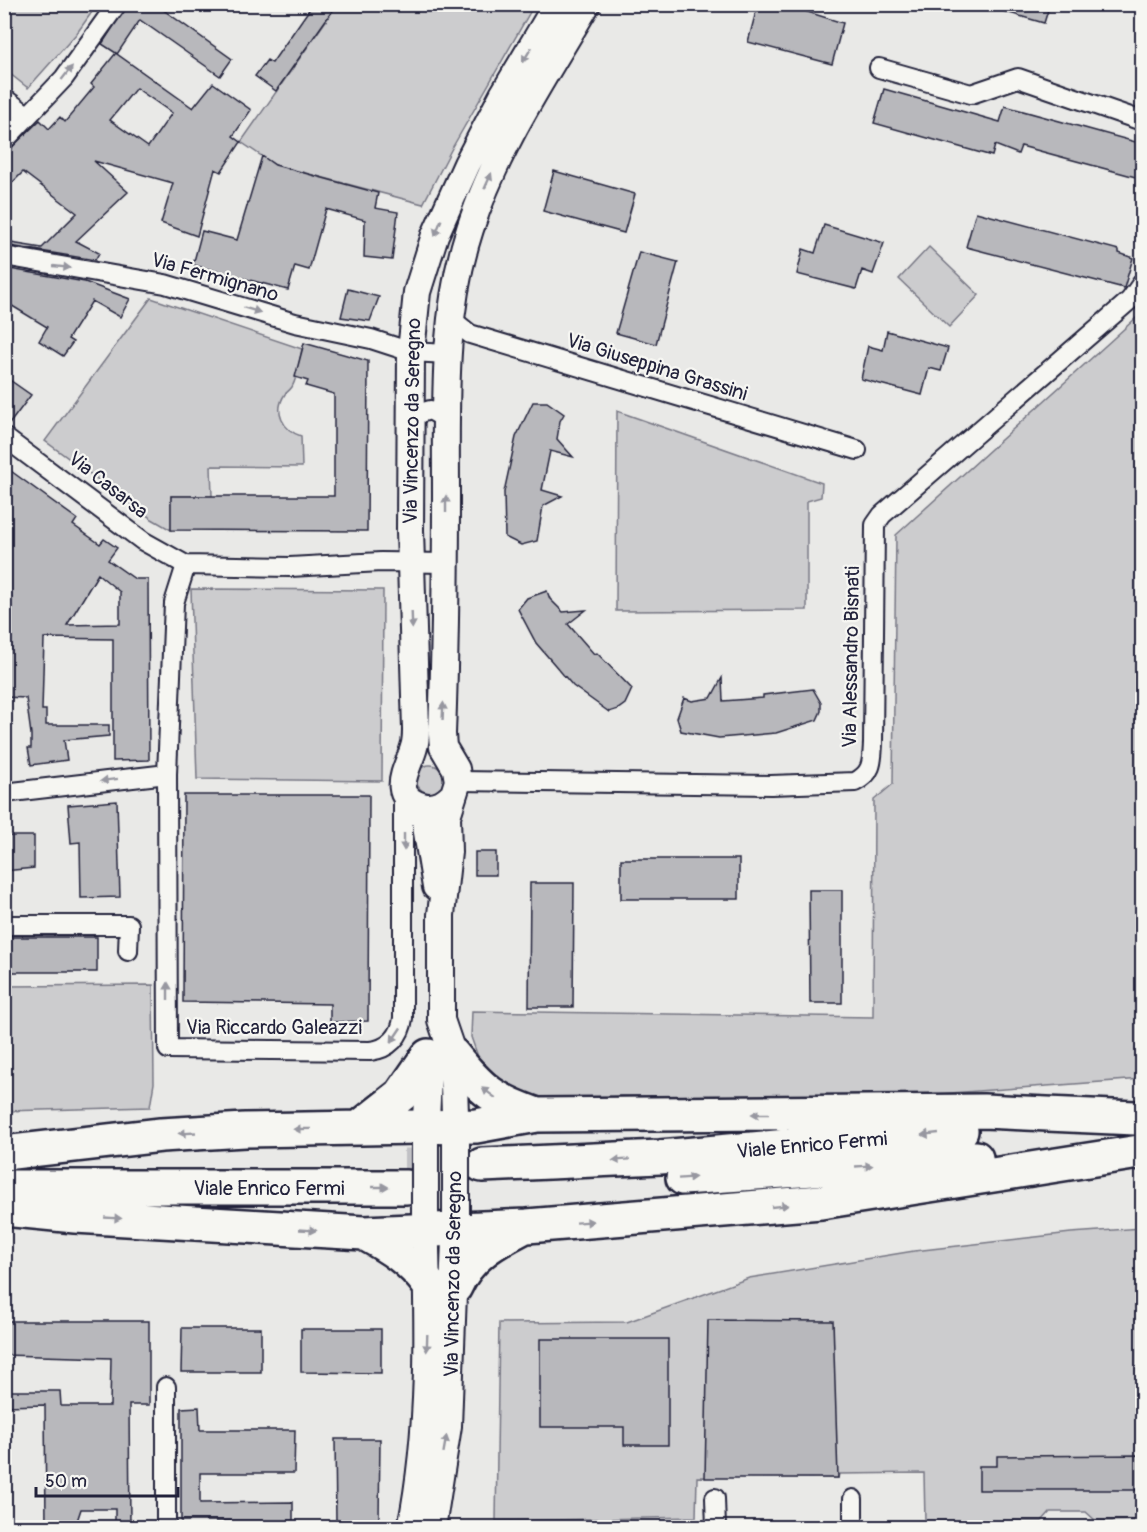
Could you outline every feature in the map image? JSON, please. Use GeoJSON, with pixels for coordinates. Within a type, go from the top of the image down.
{"type":"FeatureCollection","features":[{"type":"Feature","properties":{"kind":"highway"},"geometry":{"type":"LineString","coordinates":[[4,1153],[161,1135],[245,1130],[359,1128],[401,1095],[441,1055],[487,1094],[506,1104],[537,1115]]}},
{"type":"Feature","properties":{"kind":"highway"},"geometry":{"type":"LineString","coordinates":[[364,1233],[431,1181],[476,1126],[537,1115],[984,1111],[1139,1117]]}},
{"type":"Feature","properties":{"kind":"highway","name":"Viale Enrico Fermi"},"geometry":{"type":"LineString","coordinates":[[1139,1117],[660,1157],[482,1176],[610,1183],[992,1157],[1141,1152]]}},
{"type":"Feature","properties":{"kind":"highway"},"geometry":{"type":"LineString","coordinates":[[359,1128],[431,1181],[527,1226]]}},
{"type":"Feature","properties":{"kind":"highway"},"geometry":{"type":"LineString","coordinates":[[4,1209],[75,1216],[364,1233],[401,1254],[442,1286],[497,1240],[527,1226],[820,1202],[1141,1152]]}},
{"type":"Feature","properties":{"kind":"highway"},"geometry":{"type":"LineString","coordinates":[[4,1165],[133,1177]]}},
{"type":"Feature","properties":{"kind":"highway"},"geometry":{"type":"LineString","coordinates":[[4,1187],[133,1177]]}},
{"type":"Feature","properties":{"kind":"highway","name":"Viale Enrico Fermi"},"geometry":{"type":"LineString","coordinates":[[133,1177],[431,1181]]}},
{"type":"Feature","properties":{"kind":"main road","name":"Via Vincenzo da Seregno"},"geometry":{"type":"LineString","coordinates":[[441,915],[425,820],[419,805],[406,794],[405,772],[414,748],[416,729],[410,562],[410,427],[411,352],[417,292],[442,216],[484,129],[557,4]]}},
{"type":"Feature","properties":{"kind":"main road","name":"Via Vincenzo da Seregno"},"geometry":{"type":"LineString","coordinates":[[432,1527],[448,1426],[442,1286],[431,1181],[441,1055],[441,915],[448,852],[447,816],[453,779],[443,747],[442,734],[447,354],[450,318],[464,247],[489,177],[519,120],[587,4]]}},
{"type":"Feature","properties":{"kind":"main road"},"geometry":{"type":"LineString","coordinates":[[405,772],[417,754],[428,751],[440,753],[453,779],[437,806],[419,805]]}},
{"type":"Feature","properties":{"kind":"main road","name":"Via Vincenzo da Seregno"},"geometry":{"type":"LineString","coordinates":[[411,1527],[424,1452],[442,1286]]}},
{"type":"Feature","properties":{"kind":"street"},"geometry":{"type":"LineString","coordinates":[[4,141],[64,78],[117,4]]}},
{"type":"Feature","properties":{"kind":"street"},"geometry":{"type":"LineString","coordinates":[[879,68],[971,94],[1018,78],[1143,121]]}},
{"type":"Feature","properties":{"kind":"street"},"geometry":{"type":"LineString","coordinates":[[4,98],[27,116]]}},
{"type":"Feature","properties":{"kind":"street","name":"Via Fermignano"},"geometry":{"type":"LineString","coordinates":[[4,255],[165,284],[296,323],[371,339],[411,352],[447,354]]}},
{"type":"Feature","properties":{"kind":"street","name":"Via Alessandro Bisnati"},"geometry":{"type":"LineString","coordinates":[[453,779],[771,785],[855,782],[865,777],[872,767],[873,743],[874,525],[882,515],[1130,300],[1143,283]]}},
{"type":"Feature","properties":{"kind":"street","name":"Via Giuseppina Grassini"},"geometry":{"type":"LineString","coordinates":[[450,318],[470,334],[857,450]]}},
{"type":"Feature","properties":{"kind":"street"},"geometry":{"type":"LineString","coordinates":[[410,427],[417,414],[430,410],[442,417],[446,427]]}},
{"type":"Feature","properties":{"kind":"street","name":"Via Casarsa"},"geometry":{"type":"LineString","coordinates":[[4,437],[143,541],[186,566]]}},
{"type":"Feature","properties":{"kind":"street"},"geometry":{"type":"LineString","coordinates":[[4,793],[167,774],[174,603],[186,566],[290,567],[410,562],[446,563]]}},
{"type":"Feature","properties":{"kind":"street","name":"Via Riccardo Galeazzi"},"geometry":{"type":"LineString","coordinates":[[167,774],[168,1050],[370,1051],[382,1048],[395,1038],[403,1018],[405,772]]}},
{"type":"Feature","properties":{"kind":"street"},"geometry":{"type":"LineString","coordinates":[[4,925],[129,925],[128,951]]}},
{"type":"Feature","properties":{"kind":"street"},"geometry":{"type":"LineString","coordinates":[[166,1387],[166,1527]]}},
{"type":"Feature","properties":{"kind":"street"},"geometry":{"type":"LineString","coordinates":[[715,1498],[716,1527]]}},
{"type":"Feature","properties":{"kind":"street"},"geometry":{"type":"LineString","coordinates":[[853,1499],[853,1527]]}},
{"type":"Feature","properties":{"kind":"shaded area"},"geometry":{"type":"Polygon","coordinates":[[[4,5],[97,5],[77,33],[28,88],[5,70],[4,5]]]}},
{"type":"Feature","properties":{"kind":"shaded area"},"geometry":{"type":"Polygon","coordinates":[[[337,5],[534,5],[451,150],[423,204],[275,165],[241,142],[337,5]]]}},
{"type":"Feature","properties":{"kind":"shaded area"},"geometry":{"type":"Polygon","coordinates":[[[929,247],[979,295],[949,327],[899,279],[929,247]]]}},
{"type":"Feature","properties":{"kind":"shaded area"},"geometry":{"type":"Polygon","coordinates":[[[151,298],[302,349],[294,383],[285,394],[280,414],[285,425],[301,436],[302,467],[211,466],[212,496],[171,496],[171,530],[152,519],[45,441],[151,298]]]}},
{"type":"Feature","properties":{"kind":"shaded area"},"geometry":{"type":"Polygon","coordinates":[[[1136,318],[1142,324],[1142,1079],[869,1099],[622,1096],[555,1100],[519,1093],[482,1068],[471,1037],[472,1011],[873,1017],[874,800],[893,784],[896,535],[1136,318]]]}},
{"type":"Feature","properties":{"kind":"shaded area"},"geometry":{"type":"Polygon","coordinates":[[[617,411],[822,483],[821,497],[807,501],[807,610],[616,611],[617,411]]]}},
{"type":"Feature","properties":{"kind":"shaded area"},"geometry":{"type":"Polygon","coordinates":[[[191,589],[383,590],[382,781],[197,779],[191,589]]]}},
{"type":"Feature","properties":{"kind":"shaded area"},"geometry":{"type":"Polygon","coordinates":[[[430,765],[440,769],[444,779],[440,789],[430,793],[420,789],[416,779],[420,769],[430,765]]]}},
{"type":"Feature","properties":{"kind":"shaded area"},"geometry":{"type":"Polygon","coordinates":[[[153,985],[154,1083],[150,1107],[5,1111],[5,986],[153,985]]]}},
{"type":"Feature","properties":{"kind":"shaded area"},"geometry":{"type":"Polygon","coordinates":[[[1142,1228],[1142,1520],[1096,1521],[1086,1512],[1050,1512],[1042,1521],[925,1521],[924,1473],[839,1474],[838,1478],[697,1477],[696,1517],[496,1521],[499,1323],[627,1322],[749,1278],[914,1251],[1071,1233],[1142,1228]]]}},
{"type":"Feature","properties":{"kind":"building"},"geometry":{"type":"Polygon","coordinates":[[[128,4],[155,4],[232,59],[220,76],[140,20],[117,54],[193,108],[213,83],[251,110],[233,136],[241,142],[221,172],[215,169],[197,236],[161,223],[173,183],[94,161],[128,192],[76,241],[99,253],[95,260],[4,245],[4,242],[42,248],[77,213],[23,172],[4,191],[4,155],[40,120],[49,129],[60,117],[65,122],[94,87],[91,84],[116,53],[102,44],[128,4]],[[136,88],[110,120],[148,147],[172,113],[136,88]]]}},
{"type":"Feature","properties":{"kind":"building"},"geometry":{"type":"Polygon","coordinates":[[[313,4],[337,4],[276,91],[255,76],[267,60],[272,63],[313,4]]]}},
{"type":"Feature","properties":{"kind":"building"},"geometry":{"type":"Polygon","coordinates":[[[758,4],[782,4],[843,23],[832,64],[748,42],[758,4]]]}},
{"type":"Feature","properties":{"kind":"building"},"geometry":{"type":"Polygon","coordinates":[[[995,4],[1050,4],[1044,23],[995,9],[995,4]]]}},
{"type":"Feature","properties":{"kind":"building"},"geometry":{"type":"Polygon","coordinates":[[[884,89],[1000,122],[1005,106],[1143,144],[1143,179],[1021,146],[1018,154],[995,145],[992,156],[874,123],[884,89]]]}},
{"type":"Feature","properties":{"kind":"building"},"geometry":{"type":"Polygon","coordinates":[[[262,156],[275,165],[378,193],[375,208],[398,212],[392,260],[364,257],[365,220],[326,209],[309,270],[295,266],[288,290],[193,265],[202,231],[237,240],[262,156]]]}},
{"type":"Feature","properties":{"kind":"building"},"geometry":{"type":"Polygon","coordinates":[[[554,171],[635,194],[624,233],[543,211],[554,171]]]}},
{"type":"Feature","properties":{"kind":"building"},"geometry":{"type":"Polygon","coordinates":[[[976,212],[1119,250],[1119,253],[1133,258],[1124,288],[966,247],[976,212]]]}},
{"type":"Feature","properties":{"kind":"building"},"geometry":{"type":"Polygon","coordinates":[[[824,225],[884,243],[873,274],[862,270],[856,289],[797,274],[803,249],[815,253],[824,225]]]}},
{"type":"Feature","properties":{"kind":"building"},"geometry":{"type":"Polygon","coordinates":[[[639,252],[678,262],[656,344],[616,333],[639,252]]]}},
{"type":"Feature","properties":{"kind":"building"},"geometry":{"type":"Polygon","coordinates":[[[4,268],[85,282],[130,299],[120,317],[92,301],[68,339],[73,342],[63,356],[39,341],[47,327],[4,301],[4,268]]]}},
{"type":"Feature","properties":{"kind":"building"},"geometry":{"type":"Polygon","coordinates":[[[348,289],[379,297],[370,321],[341,317],[348,289]]]}},
{"type":"Feature","properties":{"kind":"building"},"geometry":{"type":"Polygon","coordinates":[[[887,331],[948,348],[941,371],[929,368],[922,395],[861,379],[868,346],[883,350],[887,331]]]}},
{"type":"Feature","properties":{"kind":"building"},"geometry":{"type":"Polygon","coordinates":[[[304,343],[368,361],[367,531],[171,530],[171,496],[334,496],[334,394],[306,386],[308,381],[295,377],[304,343]]]}},
{"type":"Feature","properties":{"kind":"building"},"geometry":{"type":"Polygon","coordinates":[[[4,376],[31,395],[7,427],[4,426],[4,376]]]}},
{"type":"Feature","properties":{"kind":"building"},"geometry":{"type":"Polygon","coordinates":[[[533,402],[547,402],[564,414],[560,421],[557,439],[573,457],[550,451],[542,490],[562,496],[543,506],[537,541],[521,545],[505,537],[504,492],[516,437],[533,402]]]}},
{"type":"Feature","properties":{"kind":"building"},"geometry":{"type":"Polygon","coordinates":[[[4,466],[77,519],[73,525],[100,544],[104,539],[117,548],[108,560],[135,579],[148,579],[149,760],[113,761],[113,639],[44,638],[42,710],[46,710],[46,725],[109,725],[109,736],[64,740],[67,760],[31,765],[28,748],[31,748],[31,734],[26,698],[4,697],[4,466]],[[98,574],[67,625],[120,624],[120,592],[98,574]]]}},
{"type":"Feature","properties":{"kind":"building"},"geometry":{"type":"Polygon","coordinates":[[[547,591],[550,599],[563,612],[586,610],[568,624],[594,654],[597,653],[632,689],[625,704],[618,709],[609,712],[573,686],[536,643],[518,609],[527,598],[547,591]]]}},
{"type":"Feature","properties":{"kind":"building"},"geometry":{"type":"Polygon","coordinates":[[[722,678],[723,701],[763,698],[763,695],[813,689],[821,703],[821,711],[817,720],[776,733],[719,738],[681,731],[677,718],[684,698],[692,701],[711,698],[722,678]]]}},
{"type":"Feature","properties":{"kind":"building"},"geometry":{"type":"Polygon","coordinates":[[[184,795],[369,795],[368,1021],[330,1022],[330,1004],[183,1002],[184,795]]]}},
{"type":"Feature","properties":{"kind":"building"},"geometry":{"type":"Polygon","coordinates":[[[117,801],[120,897],[81,898],[80,842],[71,843],[68,805],[117,801]]]}},
{"type":"Feature","properties":{"kind":"building"},"geometry":{"type":"Polygon","coordinates":[[[4,836],[34,836],[34,868],[4,871],[4,836]]]}},
{"type":"Feature","properties":{"kind":"building"},"geometry":{"type":"Polygon","coordinates":[[[475,852],[496,852],[496,875],[475,875],[475,852]]]}},
{"type":"Feature","properties":{"kind":"building"},"geometry":{"type":"Polygon","coordinates":[[[621,859],[739,859],[739,899],[621,899],[621,859]]]}},
{"type":"Feature","properties":{"kind":"building"},"geometry":{"type":"Polygon","coordinates":[[[530,883],[574,883],[573,1007],[529,1007],[530,883]]]}},
{"type":"Feature","properties":{"kind":"building"},"geometry":{"type":"Polygon","coordinates":[[[809,890],[842,890],[842,1003],[810,1003],[809,890]]]}},
{"type":"Feature","properties":{"kind":"building"},"geometry":{"type":"Polygon","coordinates":[[[4,937],[97,937],[97,972],[4,972],[4,937]]]}},
{"type":"Feature","properties":{"kind":"building"},"geometry":{"type":"Polygon","coordinates":[[[708,1320],[833,1321],[838,1478],[705,1478],[708,1320]]]}},
{"type":"Feature","properties":{"kind":"building"},"geometry":{"type":"Polygon","coordinates":[[[4,1321],[149,1321],[149,1405],[129,1405],[130,1527],[115,1527],[115,1509],[81,1509],[75,1527],[46,1527],[45,1405],[4,1406],[4,1391],[60,1391],[61,1406],[110,1406],[111,1358],[4,1355],[4,1321]]]}},
{"type":"Feature","properties":{"kind":"building"},"geometry":{"type":"Polygon","coordinates":[[[182,1328],[261,1328],[261,1372],[181,1372],[182,1328]]]}},
{"type":"Feature","properties":{"kind":"building"},"geometry":{"type":"Polygon","coordinates":[[[301,1329],[381,1329],[381,1373],[301,1372],[301,1329]]]}},
{"type":"Feature","properties":{"kind":"building"},"geometry":{"type":"Polygon","coordinates":[[[540,1339],[668,1339],[668,1445],[624,1445],[624,1427],[540,1427],[540,1339]]]}},
{"type":"Feature","properties":{"kind":"building"},"geometry":{"type":"Polygon","coordinates":[[[199,1407],[200,1430],[295,1430],[294,1473],[200,1473],[200,1503],[293,1502],[293,1521],[181,1521],[181,1408],[199,1407]]]}},
{"type":"Feature","properties":{"kind":"building"},"geometry":{"type":"Polygon","coordinates":[[[335,1439],[380,1439],[379,1520],[336,1521],[335,1439]]]}},
{"type":"Feature","properties":{"kind":"building"},"geometry":{"type":"Polygon","coordinates":[[[1142,1455],[1143,1490],[979,1490],[979,1466],[997,1466],[997,1456],[1142,1455]]]}},
{"type":"Feature","properties":{"kind":"tunnel"},"geometry":{"type":"LineString","coordinates":[[404,1165],[482,1165]]}}]}
